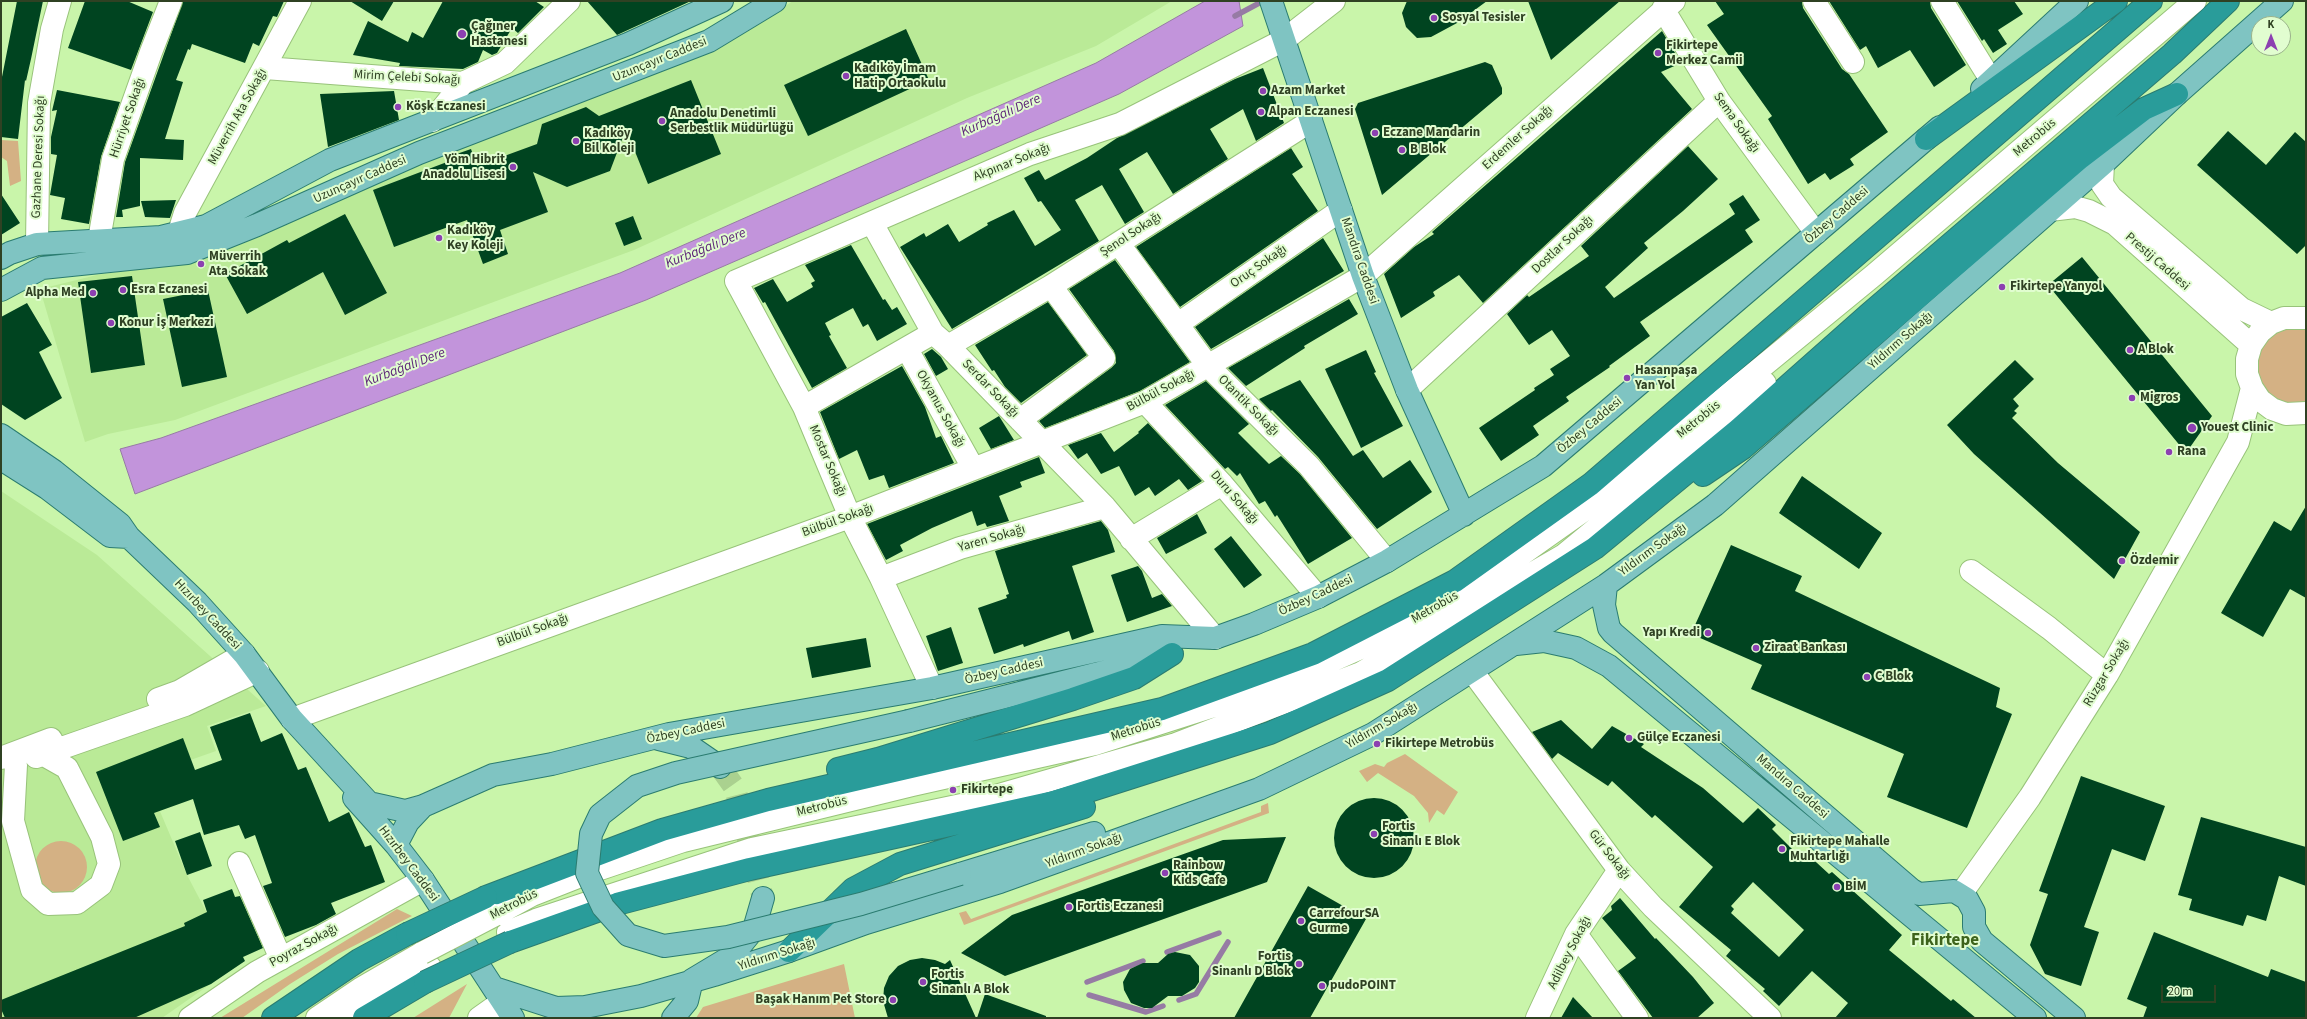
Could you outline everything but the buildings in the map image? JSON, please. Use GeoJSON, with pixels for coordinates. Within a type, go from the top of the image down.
{"type":"FeatureCollection","features":[{"type":"Feature","properties":{"kind":"highway"},"geometry":{"type":"LineString","coordinates":[[1926,139],[2116,1]]}},
{"type":"Feature","properties":{"kind":"highway"},"geometry":{"type":"LineString","coordinates":[[273,1018],[359,960],[407,934],[490,906],[662,830],[768,800],[1162,709],[1313,654],[1456,580],[1590,484],[2151,1]]}},
{"type":"Feature","properties":{"kind":"highway"},"geometry":{"type":"LineString","coordinates":[[1595,548],[1738,430],[1869,314],[2172,54],[2228,1]]}},
{"type":"Feature","properties":{"kind":"highway"},"geometry":{"type":"LineString","coordinates":[[789,951],[853,889],[900,864],[1067,814],[1270,733],[1388,680],[1595,548],[1743,448],[2080,158],[2144,109],[2177,94]]}},
{"type":"Feature","properties":{"kind":"highway"},"geometry":{"type":"LineString","coordinates":[[768,800],[827,772],[1009,720],[1134,678],[1172,654]]}},
{"type":"Feature","properties":{"kind":"highway"},"geometry":{"type":"LineString","coordinates":[[364,1018],[426,968],[509,937],[617,904],[750,869],[1054,802],[1270,733]]}},
{"type":"Feature","properties":{"kind":"main road","name":"Uzunçayır Caddesi"},"geometry":{"type":"LineString","coordinates":[[1,258],[10,253],[37,244],[178,235],[206,226],[330,160],[628,44],[722,1]]}},
{"type":"Feature","properties":{"kind":"main road","name":"Uzunçayır Caddesi"},"geometry":{"type":"LineString","coordinates":[[1,290],[42,268],[187,253],[257,225],[419,153],[709,41],[775,1]]}},
{"type":"Feature","properties":{"kind":"main road","name":"Mandıra Caddesi"},"geometry":{"type":"LineString","coordinates":[[1271,1],[1363,276],[1407,390],[1464,514]]}},
{"type":"Feature","properties":{"kind":"main road","name":"Yıldırım Sokağı"},"geometry":{"type":"LineString","coordinates":[[503,1002],[556,1008],[585,1007],[641,996],[789,951],[866,923],[1000,882],[1259,789],[1373,734],[1606,585],[1715,505],[2103,164],[2177,94],[2274,8],[2287,1]]}},
{"type":"Feature","properties":{"kind":"main road","name":"Özbey Caddesi"},"geometry":{"type":"LineString","coordinates":[[396,845],[408,822],[423,806],[493,776],[552,764],[654,738],[732,722],[750,721],[932,688],[1162,636],[1215,638],[1254,624],[1318,597],[1387,561],[1543,466],[1926,139],[1991,80],[2071,3]]}},
{"type":"Feature","properties":{"kind":"main road","name":"Hızırbey Caddesi"},"geometry":{"type":"LineString","coordinates":[[1,435],[54,471],[120,524],[129,537],[197,602],[244,654],[258,670],[292,719],[369,803],[405,811],[423,806]]}},
{"type":"Feature","properties":{"kind":"main road"},"geometry":{"type":"LineString","coordinates":[[1,459],[47,488],[110,536],[129,537]]}},
{"type":"Feature","properties":{"kind":"main road","name":"Mandıra Caddesi"},"geometry":{"type":"LineString","coordinates":[[1606,585],[1604,605],[1609,628],[1613,633],[1912,890],[1919,894],[1949,891],[1961,894]]}},
{"type":"Feature","properties":{"kind":"main road"},"geometry":{"type":"LineString","coordinates":[[1192,813],[1086,835],[861,904],[728,937],[664,946],[628,935],[602,908],[587,873],[591,834],[600,815],[637,786],[676,773],[909,721],[1172,654],[1215,638]]}},
{"type":"Feature","properties":{"kind":"main road","name":"Mandıra Caddesi"},"geometry":{"type":"LineString","coordinates":[[1513,644],[1544,641],[1576,648],[1609,666],[2034,1018]]}},
{"type":"Feature","properties":{"kind":"main road","name":"Hızırbey Caddesi"},"geometry":{"type":"LineString","coordinates":[[292,719],[299,734],[396,845],[423,880],[503,1002]]}},
{"type":"Feature","properties":{"kind":"main road"},"geometry":{"type":"LineString","coordinates":[[654,738],[691,747],[720,767]]}},
{"type":"Feature","properties":{"kind":"main road"},"geometry":{"type":"LineString","coordinates":[[1938,893],[1927,904],[1924,910],[1926,926],[1936,936],[1949,941],[1963,937],[1972,926],[1974,919]]}},
{"type":"Feature","properties":{"kind":"main road"},"geometry":{"type":"LineString","coordinates":[[1961,894],[1971,905],[1974,927],[1982,941],[2074,1018]]}},
{"type":"Feature","properties":{"kind":"main road"},"geometry":{"type":"LineString","coordinates":[[673,1018],[687,1001],[692,980],[732,956],[754,929],[763,898]]}},
{"type":"Feature","properties":{"kind":"street","name":"Gazhane Deresi Sokağı"},"geometry":{"type":"LineString","coordinates":[[37,244],[39,103],[52,29],[60,1]]}},
{"type":"Feature","properties":{"kind":"street","name":"Hürriyet Sokağı"},"geometry":{"type":"LineString","coordinates":[[100,240],[113,159],[151,52],[172,1]]}},
{"type":"Feature","properties":{"kind":"street","name":"Müverrih Ata Sokağı"},"geometry":{"type":"LineString","coordinates":[[178,235],[184,213],[265,68],[300,1]]}},
{"type":"Feature","properties":{"kind":"street","name":"Mirim Çelebi Sokağı"},"geometry":{"type":"LineString","coordinates":[[265,68],[463,83],[505,63],[569,1]]}},
{"type":"Feature","properties":{"kind":"street","name":"Akpınar Sokağı"},"geometry":{"type":"LineString","coordinates":[[736,281],[1030,154],[1120,124],[1284,40],[1334,1]]}},
{"type":"Feature","properties":{"kind":"street"},"geometry":{"type":"LineString","coordinates":[[1814,1],[1853,62]]}},
{"type":"Feature","properties":{"kind":"street"},"geometry":{"type":"LineString","coordinates":[[1942,1],[1991,80]]}},
{"type":"Feature","properties":{"kind":"street","name":"Metrobüs"},"geometry":{"type":"LineString","coordinates":[[348,1018],[426,968],[490,906],[532,895],[588,872],[683,841],[1102,741],[1273,687],[1381,639],[1491,576],[1607,494],[1714,408],[1874,275],[2195,1]]}},
{"type":"Feature","properties":{"kind":"street","name":"Sema Sokağı"},"geometry":{"type":"LineString","coordinates":[[1668,5],[1719,101],[1816,234]]}},
{"type":"Feature","properties":{"kind":"street","name":"Erdemler Sokağı"},"geometry":{"type":"LineString","coordinates":[[1363,276],[1668,5]]}},
{"type":"Feature","properties":{"kind":"street"},"geometry":{"type":"LineString","coordinates":[[432,121],[463,83]]}},
{"type":"Feature","properties":{"kind":"street","name":"Dostlar Sokağı"},"geometry":{"type":"LineString","coordinates":[[1407,390],[1719,101]]}},
{"type":"Feature","properties":{"kind":"street","name":"Şenol Sokağı"},"geometry":{"type":"LineString","coordinates":[[804,407],[907,349],[941,339],[1051,286],[1311,121]]}},
{"type":"Feature","properties":{"kind":"street","name":"Prestij Caddesi"},"geometry":{"type":"LineString","coordinates":[[2103,164],[2102,184],[2111,197],[2242,309],[2272,323]]}},
{"type":"Feature","properties":{"kind":"street","name":"Prestij Caddesi"},"geometry":{"type":"LineString","coordinates":[[2050,210],[2075,207],[2089,211],[2115,224],[2251,345]]}},
{"type":"Feature","properties":{"kind":"street","name":"Oruç Sokağı"},"geometry":{"type":"LineString","coordinates":[[1178,324],[1341,210]]}},
{"type":"Feature","properties":{"kind":"street","name":"Serdar Sokağı"},"geometry":{"type":"LineString","coordinates":[[872,222],[941,339],[1105,507],[1215,638]]}},
{"type":"Feature","properties":{"kind":"street","name":"Otantik Sokağı"},"geometry":{"type":"LineString","coordinates":[[1118,244],[1208,366],[1309,466],[1387,561]]}},
{"type":"Feature","properties":{"kind":"street","name":"Metrobüs"},"geometry":{"type":"LineString","coordinates":[[509,937],[536,920],[752,849],[971,803],[1176,744],[1360,673],[1564,555],[1715,432],[1874,275]]}},
{"type":"Feature","properties":{"kind":"street","name":"Bülbül Sokağı"},"geometry":{"type":"LineString","coordinates":[[292,719],[850,517],[1145,402],[1363,276]]}},
{"type":"Feature","properties":{"kind":"street","name":"Mostar Sokağı"},"geometry":{"type":"LineString","coordinates":[[736,281],[804,407],[850,517],[881,578],[932,688]]}},
{"type":"Feature","properties":{"kind":"street"},"geometry":{"type":"LineString","coordinates":[[1020,420],[1104,358],[1051,286]]}},
{"type":"Feature","properties":{"kind":"street"},"geometry":{"type":"LineString","coordinates":[[2304,415],[2286,414],[2272,409],[2260,400],[2252,388],[2247,374],[2247,359],[2251,345],[2260,332],[2272,323],[2284,318],[2306,318]]}},
{"type":"Feature","properties":{"kind":"street","name":"Okyanus Sokağı"},"geometry":{"type":"LineString","coordinates":[[907,349],[973,468]]}},
{"type":"Feature","properties":{"kind":"street"},"geometry":{"type":"LineString","coordinates":[[2238,442],[2252,388]]}},
{"type":"Feature","properties":{"kind":"street","name":"Duru Sokağı"},"geometry":{"type":"LineString","coordinates":[[1145,402],[1222,484],[1318,597]]}},
{"type":"Feature","properties":{"kind":"street"},"geometry":{"type":"LineString","coordinates":[[2238,442],[2272,409]]}},
{"type":"Feature","properties":{"kind":"street","name":"Rüzgar Sokağı"},"geometry":{"type":"LineString","coordinates":[[1961,894],[2030,797],[2107,675],[2238,442]]}},
{"type":"Feature","properties":{"kind":"street"},"geometry":{"type":"LineString","coordinates":[[1131,539],[1222,484]]}},
{"type":"Feature","properties":{"kind":"street","name":"Yaren Sokağı"},"geometry":{"type":"LineString","coordinates":[[881,578],[960,548],[1105,507]]}},
{"type":"Feature","properties":{"kind":"street"},"geometry":{"type":"LineString","coordinates":[[1971,571],[2049,628],[2107,675]]}},
{"type":"Feature","properties":{"kind":"street"},"geometry":{"type":"LineString","coordinates":[[6,764],[180,691],[244,654]]}},
{"type":"Feature","properties":{"kind":"street"},"geometry":{"type":"LineString","coordinates":[[6,764],[44,755],[185,705],[258,670]]}},
{"type":"Feature","properties":{"kind":"street","name":"Gür Sokağı"},"geometry":{"type":"LineString","coordinates":[[1472,670],[1619,870],[1653,907],[1770,1018]]}},
{"type":"Feature","properties":{"kind":"street"},"geometry":{"type":"LineString","coordinates":[[6,764],[7,812],[32,890],[48,904],[77,903],[101,885],[109,864],[102,837],[67,768],[44,755]]}},
{"type":"Feature","properties":{"kind":"street"},"geometry":{"type":"LineString","coordinates":[[239,863],[281,959]]}},
{"type":"Feature","properties":{"kind":"street","name":"Adilbey Sokağı"},"geometry":{"type":"LineString","coordinates":[[1537,1018],[1576,934],[1619,870]]}},
{"type":"Feature","properties":{"kind":"street","name":"Poyraz Sokağı"},"geometry":{"type":"LineString","coordinates":[[190,1018],[257,972],[423,880]]}},
{"type":"Feature","properties":{"kind":"street"},"geometry":{"type":"LineString","coordinates":[[1576,934],[1637,1018]]}},
{"type":"Feature","properties":{"kind":"street","name":"Metrobüs"},"geometry":{"type":"LineString","coordinates":[[317,1018],[360,989],[426,968]]}},
{"type":"Feature","properties":{"kind":"street"},"geometry":{"type":"LineString","coordinates":[[479,1018],[503,1002]]}},
{"type":"Feature","properties":{"kind":"shaded area"},"geometry":{"type":"Polygon","coordinates":[[[793,1],[1172,1],[1096,46],[967,98],[634,250],[175,420],[108,434],[85,442],[40,289],[97,275],[198,260],[423,157],[717,50],[793,1]]]}},
{"type":"Feature","properties":{"kind":"shaded area"},"geometry":{"type":"Polygon","coordinates":[[[1,140],[18,141],[21,181],[10,186],[7,161],[1,157],[1,140]]]}},
{"type":"Feature","properties":{"kind":"shaded area"},"geometry":{"type":"Polygon","coordinates":[[[2291,327],[2306,329],[2306,402],[2283,402],[2272,397],[2263,387],[2257,376],[2256,362],[2260,349],[2267,338],[2278,331],[2291,327]]]}},
{"type":"Feature","properties":{"kind":"shaded area"},"geometry":{"type":"Polygon","coordinates":[[[1,491],[97,555],[266,706],[207,726],[216,751],[145,776],[187,875],[207,913],[212,983],[162,1018],[1,1018],[1,491]]]}},
{"type":"Feature","properties":{"kind":"shaded area"},"geometry":{"type":"Polygon","coordinates":[[[1405,754],[1458,792],[1444,815],[1437,810],[1429,823],[1428,813],[1414,796],[1378,773],[1367,782],[1359,771],[1375,764],[1384,767],[1387,763],[1405,754]]]}},
{"type":"Feature","properties":{"kind":"shaded area"},"geometry":{"type":"Polygon","coordinates":[[[1268,803],[1269,813],[964,925],[959,913],[966,911],[971,919],[1261,812],[1261,806],[1268,803]]]}},
{"type":"Feature","properties":{"kind":"shaded area"},"geometry":{"type":"Polygon","coordinates":[[[56,841],[66,841],[75,845],[83,853],[87,862],[87,872],[83,881],[75,889],[66,893],[56,893],[47,889],[39,881],[35,872],[35,862],[39,853],[47,845],[56,841]]]}},
{"type":"Feature","properties":{"kind":"shaded area"},"geometry":{"type":"Polygon","coordinates":[[[397,909],[412,916],[338,954],[290,984],[242,1018],[220,1018],[397,909]]]}},
{"type":"Feature","properties":{"kind":"shaded area"},"geometry":{"type":"Polygon","coordinates":[[[844,964],[855,1018],[696,1018],[703,1007],[844,964]]]}},
{"type":"Feature","properties":{"kind":"shaded area"},"geometry":{"type":"Polygon","coordinates":[[[467,984],[449,1018],[413,1018],[467,984]]]}},
{"type":"Feature","properties":{"kind":"water"},"geometry":{"type":"Polygon","coordinates":[[[1205,1],[1239,1],[1243,26],[1119,94],[646,300],[135,494],[120,449],[161,438],[620,273],[1096,63],[1205,1]]]}},
{"type":"Feature","properties":{"kind":"waterway","name":"Kurbağalı Dere"},"geometry":{"type":"LineString","coordinates":[[1235,16],[1263,1]]}},
{"type":"Feature","properties":{"kind":"waterway"},"geometry":{"type":"LineString","coordinates":[[1167,952],[1219,933]]}},
{"type":"Feature","properties":{"kind":"waterway"},"geometry":{"type":"LineString","coordinates":[[1179,1000],[1196,994],[1228,942]]}},
{"type":"Feature","properties":{"kind":"waterway"},"geometry":{"type":"LineString","coordinates":[[1087,982],[1143,961]]}},
{"type":"Feature","properties":{"kind":"waterway"},"geometry":{"type":"LineString","coordinates":[[1089,995],[1146,1012],[1163,1006]]}},
{"type":"Feature","properties":{"kind":"tunnel"},"geometry":{"type":"LineString","coordinates":[[720,767],[735,788],[763,898]]}},
{"type":"Feature","properties":{"kind":"place","name":"Sosyal Tesisler"},"geometry":{"type":"Point","coordinates":[1434,18]}},
{"type":"Feature","properties":{"kind":"place","name":"Çağıner Hastanesi"},"geometry":{"type":"Point","coordinates":[462,34]}},
{"type":"Feature","properties":{"kind":"place","name":"Fikirtepe Merkez Camii"},"geometry":{"type":"Point","coordinates":[1658,53]}},
{"type":"Feature","properties":{"kind":"place","name":"Kadıköy İmam Hatip Ortaokulu"},"geometry":{"type":"Point","coordinates":[846,76]}},
{"type":"Feature","properties":{"kind":"place","name":"Azam Market"},"geometry":{"type":"Point","coordinates":[1263,91]}},
{"type":"Feature","properties":{"kind":"place","name":"Köşk Eczanesi"},"geometry":{"type":"Point","coordinates":[398,107]}},
{"type":"Feature","properties":{"kind":"place","name":"Alpan Eczanesi"},"geometry":{"type":"Point","coordinates":[1261,112]}},
{"type":"Feature","properties":{"kind":"place","name":"Anadolu Denetimli Serbestlik Müdürlüğü"},"geometry":{"type":"Point","coordinates":[662,121]}},
{"type":"Feature","properties":{"kind":"place","name":"Eczane Mandarin"},"geometry":{"type":"Point","coordinates":[1375,133]}},
{"type":"Feature","properties":{"kind":"place","name":"Kadıköy Bil Koleji"},"geometry":{"type":"Point","coordinates":[576,141]}},
{"type":"Feature","properties":{"kind":"place","name":"B Blok"},"geometry":{"type":"Point","coordinates":[1402,150]}},
{"type":"Feature","properties":{"kind":"place","name":"Yöm Hibrit Anadolu Lisesi"},"geometry":{"type":"Point","coordinates":[513,167]}},
{"type":"Feature","properties":{"kind":"place","name":"Kadıköy Key Koleji"},"geometry":{"type":"Point","coordinates":[439,238]}},
{"type":"Feature","properties":{"kind":"place","name":"Müverrih Ata Sokak"},"geometry":{"type":"Point","coordinates":[201,264]}},
{"type":"Feature","properties":{"kind":"place","name":"Fikirtepe Yanyol"},"geometry":{"type":"Point","coordinates":[2002,287]}},
{"type":"Feature","properties":{"kind":"place","name":"Esra Eczanesi"},"geometry":{"type":"Point","coordinates":[123,290]}},
{"type":"Feature","properties":{"kind":"place","name":"Alpha Med"},"geometry":{"type":"Point","coordinates":[93,293]}},
{"type":"Feature","properties":{"kind":"place","name":"Konur İş Merkezi"},"geometry":{"type":"Point","coordinates":[111,323]}},
{"type":"Feature","properties":{"kind":"place","name":"A Blok"},"geometry":{"type":"Point","coordinates":[2130,350]}},
{"type":"Feature","properties":{"kind":"place","name":"Hasanpaşa Yan Yol"},"geometry":{"type":"Point","coordinates":[1627,378]}},
{"type":"Feature","properties":{"kind":"place","name":"Migros"},"geometry":{"type":"Point","coordinates":[2132,398]}},
{"type":"Feature","properties":{"kind":"place","name":"Youest Clinic"},"geometry":{"type":"Point","coordinates":[2192,428]}},
{"type":"Feature","properties":{"kind":"place","name":"Rana"},"geometry":{"type":"Point","coordinates":[2169,452]}},
{"type":"Feature","properties":{"kind":"place","name":"Özdemir"},"geometry":{"type":"Point","coordinates":[2122,561]}},
{"type":"Feature","properties":{"kind":"place","name":"Yapı Kredi"},"geometry":{"type":"Point","coordinates":[1708,633]}},
{"type":"Feature","properties":{"kind":"place","name":"Ziraat Bankası"},"geometry":{"type":"Point","coordinates":[1756,648]}},
{"type":"Feature","properties":{"kind":"place","name":"C Blok"},"geometry":{"type":"Point","coordinates":[1867,677]}},
{"type":"Feature","properties":{"kind":"place","name":"Gülçe Eczanesi"},"geometry":{"type":"Point","coordinates":[1629,738]}},
{"type":"Feature","properties":{"kind":"place","name":"Fikirtepe Metrobüs"},"geometry":{"type":"Point","coordinates":[1377,744]}},
{"type":"Feature","properties":{"kind":"place","name":"Fikirtepe"},"geometry":{"type":"Point","coordinates":[953,790]}},
{"type":"Feature","properties":{"kind":"place","name":"Fortis Sinanlı E Blok"},"geometry":{"type":"Point","coordinates":[1374,834]}},
{"type":"Feature","properties":{"kind":"place","name":"Fikirtepe Mahalle Muhtarlığı"},"geometry":{"type":"Point","coordinates":[1782,849]}},
{"type":"Feature","properties":{"kind":"place","name":"Rainbow Kids Cafe"},"geometry":{"type":"Point","coordinates":[1165,873]}},
{"type":"Feature","properties":{"kind":"place","name":"BİM"},"geometry":{"type":"Point","coordinates":[1837,887]}},
{"type":"Feature","properties":{"kind":"place","name":"Fortis Eczanesi"},"geometry":{"type":"Point","coordinates":[1069,907]}},
{"type":"Feature","properties":{"kind":"place","name":"CarrefourSA Gurme"},"geometry":{"type":"Point","coordinates":[1301,921]}},
{"type":"Feature","properties":{"kind":"place","name":"Fortis Sinanlı D Blok"},"geometry":{"type":"Point","coordinates":[1299,964]}},
{"type":"Feature","properties":{"kind":"place","name":"Fortis Sinanlı A Blok"},"geometry":{"type":"Point","coordinates":[923,982]}},
{"type":"Feature","properties":{"kind":"place","name":"pudoPOINT"},"geometry":{"type":"Point","coordinates":[1322,986]}},
{"type":"Feature","properties":{"kind":"place","name":"Başak Hanım Pet Store"},"geometry":{"type":"Point","coordinates":[893,1000]}},
{"type":"Feature","properties":{"kind":"district","name":"Fikirtepe"},"geometry":{"type":"Point","coordinates":[1945,941]}}]}
